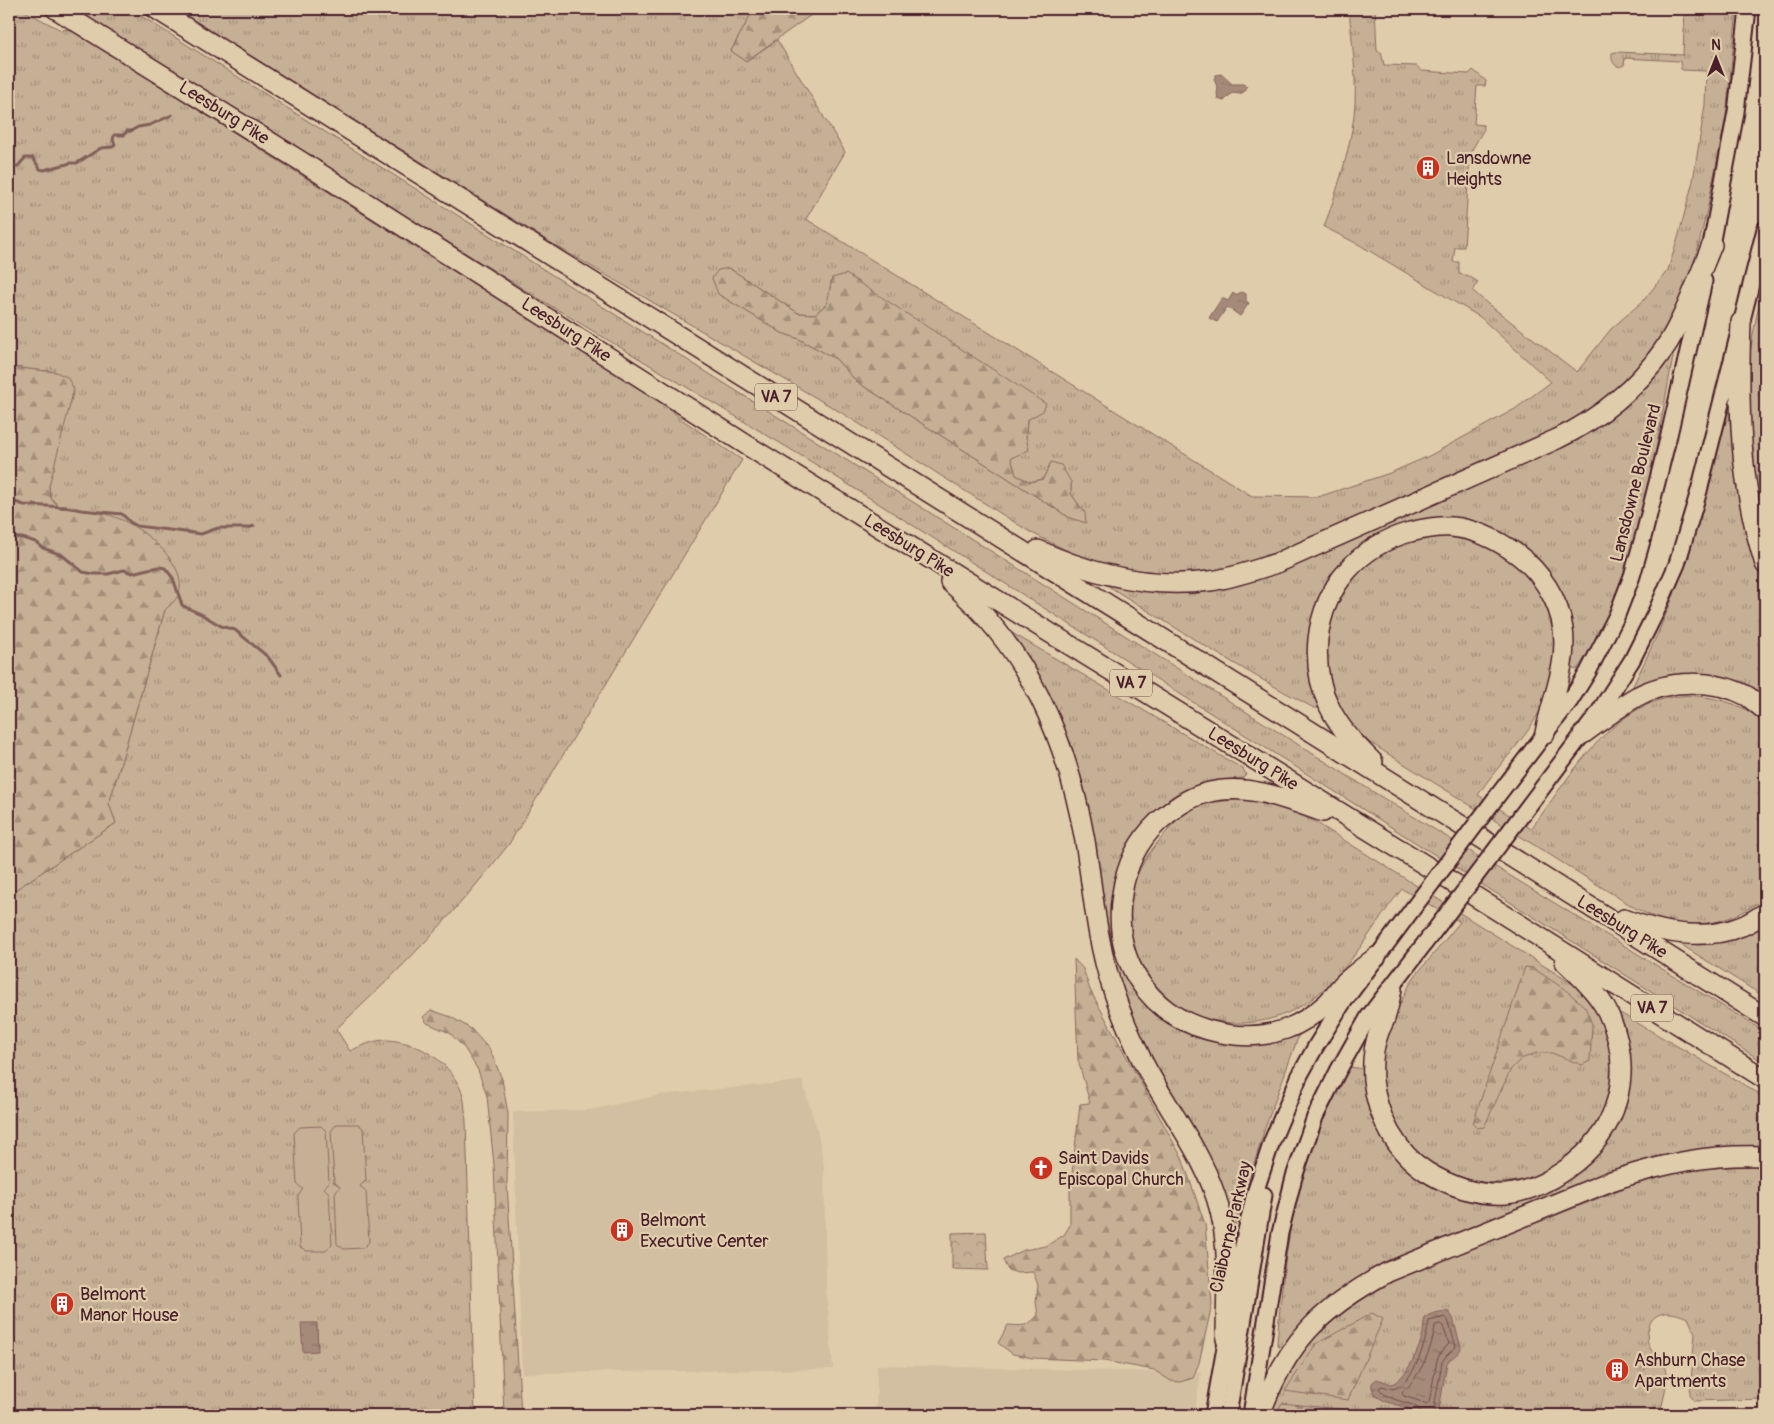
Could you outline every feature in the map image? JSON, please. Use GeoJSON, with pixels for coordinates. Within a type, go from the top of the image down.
{"type":"FeatureCollection","features":[{"type":"Feature","properties":{"kind":"highway","name":"Leesburg Pike"},"geometry":{"type":"LineString","coordinates":[[56,9],[299,160],[753,449],[1765,1079]]}},
{"type":"Feature","properties":{"kind":"highway","name":"Leesburg Pike"},"geometry":{"type":"LineString","coordinates":[[156,9],[1765,1017]]}},
{"type":"Feature","properties":{"kind":"highway"},"geometry":{"type":"LineString","coordinates":[[981,525],[1054,558],[1117,577],[1148,582],[1211,581],[1243,574],[1277,563],[1557,439],[1602,413],[1623,395],[1664,349],[1684,311],[1712,245]]}},
{"type":"Feature","properties":{"kind":"highway"},"geometry":{"type":"LineString","coordinates":[[1740,322],[1739,412],[1743,460],[1752,517],[1765,564]]}},
{"type":"Feature","properties":{"kind":"highway"},"geometry":{"type":"LineString","coordinates":[[1397,785],[1355,744],[1340,726],[1324,695],[1317,653],[1324,607],[1336,584],[1353,564],[1373,547],[1400,535],[1424,529],[1452,527],[1480,534],[1502,543],[1526,560],[1546,584],[1560,610],[1564,631],[1564,652],[1560,677],[1545,732]]}},
{"type":"Feature","properties":{"kind":"highway"},"geometry":{"type":"LineString","coordinates":[[888,533],[944,576],[990,620],[1011,648],[1033,684],[1053,728],[1068,767],[1078,805],[1100,945],[1112,988],[1143,1061],[1197,1152],[1220,1211],[1224,1239],[1226,1339]]}},
{"type":"Feature","properties":{"kind":"highway"},"geometry":{"type":"LineString","coordinates":[[1583,734],[1635,698],[1668,685],[1695,684],[1722,687],[1747,696],[1765,710]]}},
{"type":"Feature","properties":{"kind":"highway"},"geometry":{"type":"LineString","coordinates":[[1374,834],[1323,812],[1273,795],[1250,791],[1226,790],[1207,793],[1187,800],[1171,811],[1140,843],[1128,864],[1120,907],[1120,929],[1124,950],[1132,971],[1157,1003],[1171,1014],[1191,1025],[1233,1036],[1261,1035],[1286,1029],[1312,1015],[1343,984],[1376,957]]}},
{"type":"Feature","properties":{"kind":"highway"},"geometry":{"type":"LineString","coordinates":[[1576,899],[1650,928],[1674,933],[1699,935],[1721,933],[1743,926],[1765,913]]}},
{"type":"Feature","properties":{"kind":"highway"},"geometry":{"type":"LineString","coordinates":[[1392,989],[1373,1057],[1373,1080],[1376,1099],[1381,1115],[1391,1134],[1404,1152],[1419,1166],[1440,1179],[1460,1188],[1506,1194],[1531,1188],[1555,1177],[1578,1161],[1596,1142],[1609,1123],[1618,1101],[1622,1076],[1620,1052],[1606,1011],[1597,995],[1539,937]]}},
{"type":"Feature","properties":{"kind":"highway"},"geometry":{"type":"LineString","coordinates":[[1260,1415],[1277,1374],[1293,1347],[1316,1321],[1362,1286],[1388,1272],[1611,1181],[1648,1168],[1678,1161],[1717,1156],[1765,1156]]}},
{"type":"Feature","properties":{"kind":"main road","name":"Lansdowne Boulevard"},"geometry":{"type":"LineString","coordinates":[[1414,906],[1570,701],[1588,672],[1617,615],[1632,576],[1669,435],[1712,245],[1736,112],[1748,9]]}},
{"type":"Feature","properties":{"kind":"main road"},"geometry":{"type":"LineString","coordinates":[[1252,1415],[1280,1233],[1294,1177],[1315,1117],[1369,1016],[1392,989],[1583,734],[1632,660],[1677,564],[1699,490],[1765,229]]}},
{"type":"Feature","properties":{"kind":"main road","name":"Claiborne Parkway"},"geometry":{"type":"LineString","coordinates":[[1213,1415],[1253,1201],[1272,1141],[1300,1075],[1316,1046],[1342,1004],[1414,906]]}},
{"type":"Feature","properties":{"kind":"main road"},"geometry":{"type":"LineString","coordinates":[[1228,1415],[1272,1141]]}},
{"type":"Feature","properties":{"kind":"shaded area","name":"Belmont Executive Center"},"geometry":{"type":"Polygon","coordinates":[[[802,1081],[818,1133],[824,1168],[826,1290],[833,1369],[522,1373],[513,1112],[590,1110],[661,1095],[802,1081]]]}},
{"type":"Feature","properties":{"kind":"shaded area"},"geometry":{"type":"Polygon","coordinates":[[[877,1365],[1201,1373],[1194,1415],[876,1415],[877,1365]]]}},
{"type":"Feature","properties":{"kind":"green space"},"geometry":{"type":"Polygon","coordinates":[[[9,9],[21,9],[61,30],[70,29],[664,404],[681,419],[742,460],[509,844],[427,940],[336,1029],[350,1051],[381,1040],[398,1041],[422,1049],[443,1064],[451,1073],[463,1096],[466,1122],[475,1415],[9,1415],[9,894],[116,823],[109,804],[165,610],[178,596],[83,511],[60,508],[50,497],[49,486],[56,372],[9,367],[9,9]]]}},
{"type":"Feature","properties":{"kind":"green space"},"geometry":{"type":"Polygon","coordinates":[[[75,9],[130,9],[1375,793],[1765,1032],[1765,1063],[830,473],[528,292],[75,9]]]}},
{"type":"Feature","properties":{"kind":"green space"},"geometry":{"type":"Polygon","coordinates":[[[176,9],[756,9],[750,16],[731,51],[746,61],[777,40],[845,152],[806,219],[1252,496],[1318,497],[1390,473],[1429,456],[1515,409],[1551,382],[1480,317],[1358,244],[1324,227],[1342,172],[1354,116],[1355,76],[1349,9],[1375,9],[1377,51],[1381,52],[1384,65],[1417,66],[1421,71],[1469,74],[1473,70],[1486,81],[1485,86],[1477,86],[1474,124],[1483,125],[1484,129],[1470,153],[1464,247],[1455,247],[1453,262],[1459,262],[1459,274],[1469,276],[1478,282],[1473,291],[1577,372],[1611,329],[1643,301],[1668,270],[1693,181],[1705,105],[1706,71],[1683,70],[1681,69],[1680,61],[1625,58],[1624,65],[1616,66],[1612,59],[1612,53],[1683,55],[1685,9],[1737,9],[1726,117],[1694,265],[1667,329],[1645,359],[1614,390],[1584,415],[1563,427],[1255,566],[1197,576],[1159,575],[1105,565],[1070,552],[1030,532],[842,413],[553,244],[176,9]],[[729,268],[718,294],[782,333],[799,339],[836,359],[857,382],[1070,518],[1085,513],[1071,494],[1071,482],[1051,462],[1043,479],[1030,482],[1016,475],[1011,458],[1026,437],[1027,420],[1042,411],[832,278],[827,304],[815,314],[798,313],[729,268]]]}},
{"type":"Feature","properties":{"kind":"green space"},"geometry":{"type":"Polygon","coordinates":[[[756,9],[808,9],[811,15],[746,61],[731,51],[750,16],[756,9]]]}},
{"type":"Feature","properties":{"kind":"green space"},"geometry":{"type":"Polygon","coordinates":[[[729,268],[798,313],[815,314],[827,304],[832,278],[846,274],[1046,404],[1043,411],[1027,420],[1026,437],[1029,450],[1011,458],[1016,475],[1030,482],[1043,479],[1051,462],[1061,465],[1071,482],[1071,494],[1085,513],[1086,523],[1070,518],[857,382],[836,359],[799,339],[782,333],[718,294],[712,278],[718,270],[729,268]]]}},
{"type":"Feature","properties":{"kind":"green space"},"geometry":{"type":"Polygon","coordinates":[[[1765,278],[1765,537],[1747,436],[1746,396],[1747,376],[1756,317],[1765,278]]]}},
{"type":"Feature","properties":{"kind":"green space"},"geometry":{"type":"Polygon","coordinates":[[[1676,342],[1652,469],[1631,554],[1599,633],[1577,670],[1571,668],[1572,648],[1549,577],[1432,521],[1323,591],[1318,600],[1309,632],[1307,653],[1309,675],[1318,708],[1314,708],[1228,660],[1089,574],[1188,588],[1550,447],[1676,342]]]}},
{"type":"Feature","properties":{"kind":"green space"},"geometry":{"type":"Polygon","coordinates":[[[9,367],[56,372],[67,377],[74,389],[49,486],[50,497],[60,508],[91,511],[114,516],[141,531],[163,550],[172,561],[178,573],[180,584],[178,596],[165,610],[109,804],[116,823],[9,894],[9,367]]]}},
{"type":"Feature","properties":{"kind":"green space"},"geometry":{"type":"Polygon","coordinates":[[[1728,403],[1739,499],[1750,544],[1765,589],[1765,702],[1742,688],[1630,692],[1663,622],[1687,558],[1728,403]]]}},
{"type":"Feature","properties":{"kind":"green space"},"geometry":{"type":"Polygon","coordinates":[[[1443,536],[1488,547],[1511,560],[1529,577],[1542,597],[1550,620],[1554,643],[1553,668],[1547,692],[1537,716],[1531,727],[1478,795],[1531,829],[1584,757],[1627,716],[1652,703],[1680,696],[1711,698],[1733,704],[1747,710],[1765,724],[1765,897],[1742,912],[1715,922],[1701,924],[1673,923],[1650,915],[1635,908],[1369,742],[1350,723],[1333,693],[1325,662],[1328,623],[1340,593],[1363,565],[1387,550],[1416,540],[1443,536]]]}},
{"type":"Feature","properties":{"kind":"green space"},"geometry":{"type":"Polygon","coordinates":[[[1007,630],[1243,769],[1246,775],[1243,778],[1193,786],[1176,794],[1163,804],[1143,824],[1128,847],[1117,872],[1112,898],[1112,925],[1117,952],[1127,978],[1143,1001],[1157,1014],[1190,1035],[1221,1042],[1234,1042],[1300,1032],[1265,1128],[1234,1229],[1226,1218],[1148,1057],[1115,975],[1054,707],[1035,670],[1012,641],[1007,630]]]}},
{"type":"Feature","properties":{"kind":"green space"},"geometry":{"type":"Polygon","coordinates":[[[1242,799],[1277,807],[1312,820],[1576,986],[1588,998],[1604,1026],[1610,1048],[1611,1082],[1609,1093],[1593,1131],[1568,1158],[1537,1176],[1502,1183],[1466,1179],[1434,1165],[1406,1139],[1386,1094],[1382,1069],[1385,1044],[1398,1009],[1412,981],[1460,922],[1402,889],[1352,958],[1330,984],[1303,1005],[1288,1013],[1257,1022],[1224,1022],[1208,1019],[1187,1012],[1167,997],[1156,985],[1139,960],[1130,930],[1128,915],[1130,899],[1137,876],[1153,848],[1173,824],[1190,810],[1222,801],[1242,799]]]}},
{"type":"Feature","properties":{"kind":"green space"},"geometry":{"type":"Polygon","coordinates":[[[1765,920],[1765,997],[1672,939],[1765,920]]]}},
{"type":"Feature","properties":{"kind":"green space"},"geometry":{"type":"Polygon","coordinates":[[[1074,959],[1083,969],[1090,990],[1182,1158],[1205,1224],[1212,1304],[1199,1363],[1193,1378],[1180,1382],[1171,1381],[1154,1370],[1104,1361],[1032,1358],[1013,1354],[998,1343],[1008,1325],[1025,1325],[1038,1315],[1036,1302],[1038,1285],[1033,1272],[1018,1273],[1008,1270],[1003,1260],[1024,1250],[1046,1246],[1064,1235],[1070,1225],[1070,1192],[1080,1104],[1090,1103],[1078,1060],[1074,959]]]}},
{"type":"Feature","properties":{"kind":"green space"},"geometry":{"type":"Polygon","coordinates":[[[1525,967],[1533,968],[1567,991],[1585,1007],[1592,1024],[1590,1061],[1582,1065],[1552,1053],[1536,1053],[1521,1059],[1511,1069],[1484,1127],[1477,1128],[1473,1123],[1525,967]]]}},
{"type":"Feature","properties":{"kind":"green space"},"geometry":{"type":"Polygon","coordinates":[[[431,1010],[451,1017],[471,1029],[490,1050],[502,1079],[508,1114],[507,1184],[521,1415],[504,1415],[494,1165],[487,1096],[478,1070],[465,1049],[450,1033],[427,1023],[423,1017],[431,1010]]]}},
{"type":"Feature","properties":{"kind":"green space"},"geometry":{"type":"Polygon","coordinates":[[[1620,1013],[1765,1097],[1765,1148],[1697,1150],[1651,1158],[1606,1172],[1420,1248],[1365,1274],[1348,1285],[1321,1306],[1281,1347],[1278,1347],[1284,1272],[1296,1201],[1305,1166],[1317,1132],[1331,1099],[1349,1067],[1365,1069],[1369,1101],[1451,1193],[1562,1183],[1590,1162],[1612,1131],[1617,1016],[1620,1013]]]}},
{"type":"Feature","properties":{"kind":"green space"},"geometry":{"type":"Polygon","coordinates":[[[337,1124],[358,1124],[363,1128],[366,1180],[360,1186],[366,1191],[369,1242],[363,1248],[344,1249],[337,1244],[335,1193],[340,1187],[334,1182],[331,1131],[337,1124]]]}},
{"type":"Feature","properties":{"kind":"green space"},"geometry":{"type":"Polygon","coordinates":[[[321,1126],[326,1131],[329,1182],[324,1188],[329,1193],[332,1245],[326,1251],[307,1251],[300,1247],[298,1196],[303,1189],[297,1184],[294,1133],[300,1127],[321,1126]]]}},
{"type":"Feature","properties":{"kind":"green space"},"geometry":{"type":"Polygon","coordinates":[[[1765,1166],[1765,1399],[1694,1401],[1690,1394],[1695,1333],[1688,1318],[1663,1313],[1655,1317],[1650,1323],[1647,1338],[1648,1345],[1662,1362],[1666,1373],[1666,1388],[1660,1415],[1271,1415],[1289,1373],[1310,1343],[1336,1318],[1366,1297],[1397,1279],[1629,1186],[1675,1173],[1724,1167],[1765,1166]]]}},
{"type":"Feature","properties":{"kind":"green space"},"geometry":{"type":"Polygon","coordinates":[[[986,1232],[988,1270],[952,1269],[952,1233],[986,1232]]]}},
{"type":"Feature","properties":{"kind":"green space"},"geometry":{"type":"Polygon","coordinates":[[[1372,1313],[1383,1319],[1348,1400],[1285,1391],[1316,1344],[1372,1313]]]}},
{"type":"Feature","properties":{"kind":"green space"},"geometry":{"type":"Polygon","coordinates":[[[1282,1403],[1357,1411],[1361,1415],[1275,1415],[1282,1403]]]}},
{"type":"Feature","properties":{"kind":"water"},"geometry":{"type":"Polygon","coordinates":[[[1221,74],[1232,84],[1244,84],[1247,87],[1245,91],[1240,94],[1232,93],[1224,101],[1218,99],[1218,89],[1214,79],[1216,75],[1221,74]]]}},
{"type":"Feature","properties":{"kind":"water"},"geometry":{"type":"Polygon","coordinates":[[[1242,292],[1246,294],[1246,301],[1249,303],[1240,316],[1227,307],[1217,322],[1209,318],[1222,298],[1228,301],[1233,293],[1235,295],[1242,292]]]}},
{"type":"Feature","properties":{"kind":"water"},"geometry":{"type":"Polygon","coordinates":[[[1445,1311],[1449,1312],[1453,1318],[1461,1348],[1447,1363],[1439,1415],[1418,1415],[1414,1411],[1377,1396],[1373,1390],[1372,1383],[1377,1379],[1391,1384],[1397,1381],[1412,1362],[1423,1332],[1425,1318],[1445,1311]]]}},
{"type":"Feature","properties":{"kind":"water"},"geometry":{"type":"Polygon","coordinates":[[[301,1323],[317,1323],[318,1351],[303,1352],[301,1323]]]}},
{"type":"Feature","properties":{"kind":"waterway"},"geometry":{"type":"LineString","coordinates":[[9,169],[18,166],[25,158],[33,158],[40,169],[44,170],[77,163],[101,148],[113,147],[115,144],[113,140],[114,135],[124,135],[127,131],[150,125],[172,115]]}},
{"type":"Feature","properties":{"kind":"waterway"},"geometry":{"type":"LineString","coordinates":[[9,500],[24,505],[67,507],[122,514],[137,526],[201,534],[218,528],[248,528],[254,526]]}},
{"type":"Feature","properties":{"kind":"waterway"},"geometry":{"type":"LineString","coordinates":[[9,537],[36,542],[43,548],[62,555],[83,572],[108,574],[124,570],[132,573],[160,567],[165,568],[173,578],[182,605],[221,626],[235,630],[268,657],[281,675]]}},
{"type":"Feature","properties":{"kind":"place","name":"Lansdowne Heights"},"geometry":{"type":"Point","coordinates":[1428,168]}},
{"type":"Feature","properties":{"kind":"place","name":"Saint Davids Episcopal Church"},"geometry":{"type":"Point","coordinates":[1041,1168]}},
{"type":"Feature","properties":{"kind":"place","name":"Belmont Executive Center"},"geometry":{"type":"Point","coordinates":[622,1230]}},
{"type":"Feature","properties":{"kind":"place","name":"Belmont Manor House"},"geometry":{"type":"Point","coordinates":[62,1304]}},
{"type":"Feature","properties":{"kind":"place","name":"Ashburn Chase Apartments"},"geometry":{"type":"Point","coordinates":[1617,1370]}}]}
